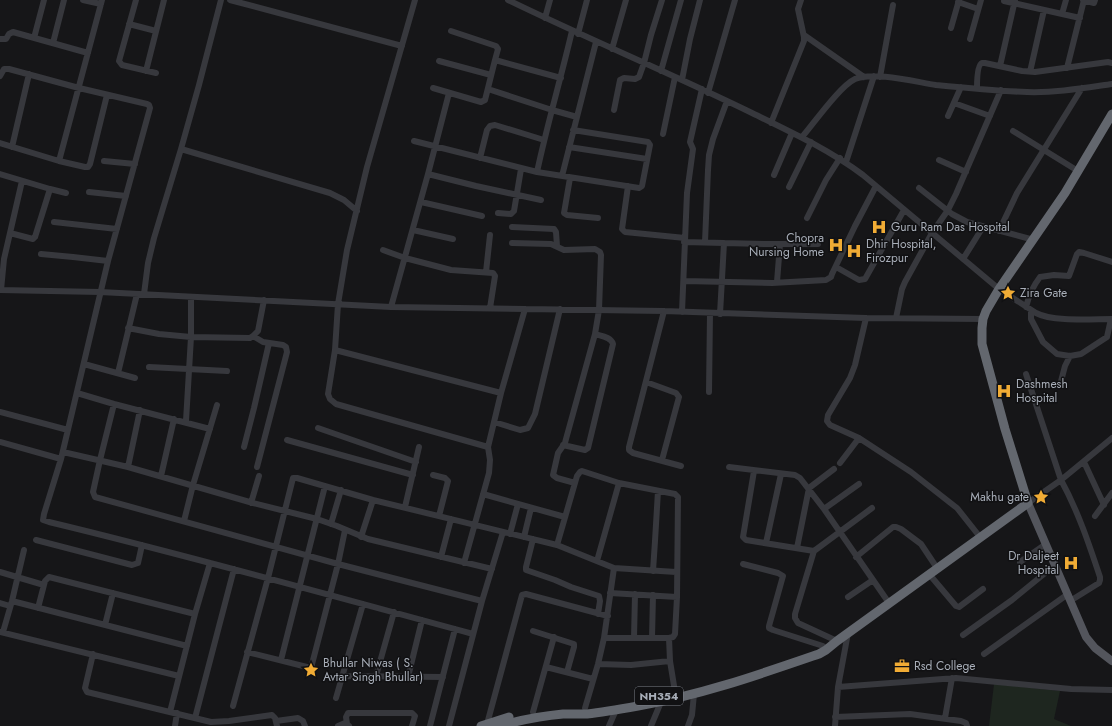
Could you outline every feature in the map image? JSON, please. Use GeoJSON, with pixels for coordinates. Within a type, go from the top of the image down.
{"type":"FeatureCollection","features":[{"type":"Feature","properties":{"kind":"highway"},"geometry":{"type":"LineString","coordinates":[[1028,503],[1005,430],[982,344],[983,319],[999,289],[1065,193],[1112,114]]}},
{"type":"Feature","properties":{"kind":"highway","name":"NH354"},"geometry":{"type":"LineString","coordinates":[[500,726],[534,718],[564,714],[587,714],[661,702],[675,695],[831,644],[1028,503]]}},
{"type":"Feature","properties":{"kind":"highway","name":"NH354"},"geometry":{"type":"LineString","coordinates":[[484,725],[511,716],[533,712],[563,708],[585,708],[635,700],[694,694],[728,685],[819,654],[826,650],[831,644]]}},
{"type":"Feature","properties":{"kind":"main road"},"geometry":{"type":"LineString","coordinates":[[1028,503],[1086,637],[1095,648],[1112,661]]}},
{"type":"Feature","properties":{"kind":"street"},"geometry":{"type":"LineString","coordinates":[[34,38],[44,0]]}},
{"type":"Feature","properties":{"kind":"street"},"geometry":{"type":"LineString","coordinates":[[53,44],[64,0]]}},
{"type":"Feature","properties":{"kind":"street"},"geometry":{"type":"LineString","coordinates":[[59,161],[102,2],[83,0]]}},
{"type":"Feature","properties":{"kind":"street"},"geometry":{"type":"LineString","coordinates":[[136,0],[119,61],[122,64],[156,73]]}},
{"type":"Feature","properties":{"kind":"street"},"geometry":{"type":"LineString","coordinates":[[146,71],[164,0]]}},
{"type":"Feature","properties":{"kind":"street"},"geometry":{"type":"LineString","coordinates":[[144,294],[148,263],[154,238],[181,149],[221,0]]}},
{"type":"Feature","properties":{"kind":"street"},"geometry":{"type":"LineString","coordinates":[[230,0],[402,46]]}},
{"type":"Feature","properties":{"kind":"street"},"geometry":{"type":"LineString","coordinates":[[415,0],[367,167],[344,261],[338,304],[335,350],[328,394],[330,399],[336,404],[488,447]]}},
{"type":"Feature","properties":{"kind":"street"},"geometry":{"type":"LineString","coordinates":[[508,0],[522,3],[545,18],[727,101],[802,137],[840,158],[876,186],[999,289],[1028,308],[1041,316],[1054,318],[1112,319],[1107,337],[1081,354],[1070,356],[1056,354],[1043,342],[1031,319],[1028,308],[1030,294],[1034,285],[1040,277],[1054,275],[1069,276],[1079,252],[1112,262]]}},
{"type":"Feature","properties":{"kind":"street"},"geometry":{"type":"LineString","coordinates":[[545,18],[550,0]]}},
{"type":"Feature","properties":{"kind":"street"},"geometry":{"type":"LineString","coordinates":[[537,172],[561,78],[575,32],[587,0]]}},
{"type":"Feature","properties":{"kind":"street"},"geometry":{"type":"LineString","coordinates":[[612,49],[626,0]]}},
{"type":"Feature","properties":{"kind":"street"},"geometry":{"type":"LineString","coordinates":[[614,110],[620,80],[624,78],[638,78],[644,63],[651,34],[662,0]]}},
{"type":"Feature","properties":{"kind":"street"},"geometry":{"type":"LineString","coordinates":[[661,71],[682,0]]}},
{"type":"Feature","properties":{"kind":"street"},"geometry":{"type":"LineString","coordinates":[[682,80],[700,0]]}},
{"type":"Feature","properties":{"kind":"street"},"geometry":{"type":"LineString","coordinates":[[708,92],[735,0]]}},
{"type":"Feature","properties":{"kind":"street"},"geometry":{"type":"LineString","coordinates":[[771,123],[803,47],[804,35],[798,9],[801,0]]}},
{"type":"Feature","properties":{"kind":"street"},"geometry":{"type":"LineString","coordinates":[[970,39],[981,0]]}},
{"type":"Feature","properties":{"kind":"street"},"geometry":{"type":"LineString","coordinates":[[1004,0],[1014,1],[1044,10],[1080,18]]}},
{"type":"Feature","properties":{"kind":"street"},"geometry":{"type":"LineString","coordinates":[[1062,14],[1066,0]]}},
{"type":"Feature","properties":{"kind":"street"},"geometry":{"type":"LineString","coordinates":[[1067,68],[1084,0],[1094,3],[1095,0]]}},
{"type":"Feature","properties":{"kind":"street"},"geometry":{"type":"LineString","coordinates":[[951,28],[959,1],[978,8]]}},
{"type":"Feature","properties":{"kind":"street"},"geometry":{"type":"LineString","coordinates":[[1000,66],[1014,1]]}},
{"type":"Feature","properties":{"kind":"street"},"geometry":{"type":"LineString","coordinates":[[846,162],[877,76],[893,5]]}},
{"type":"Feature","properties":{"kind":"street"},"geometry":{"type":"LineString","coordinates":[[1030,72],[1044,10]]}},
{"type":"Feature","properties":{"kind":"street"},"geometry":{"type":"LineString","coordinates":[[129,24],[156,31]]}},
{"type":"Feature","properties":{"kind":"street"},"geometry":{"type":"LineString","coordinates":[[433,88],[483,102],[485,100],[498,49],[496,46],[451,31]]}},
{"type":"Feature","properties":{"kind":"street"},"geometry":{"type":"LineString","coordinates":[[0,39],[6,39],[9,34],[13,32],[88,54]]}},
{"type":"Feature","properties":{"kind":"street"},"geometry":{"type":"LineString","coordinates":[[804,35],[864,77]]}},
{"type":"Feature","properties":{"kind":"street"},"geometry":{"type":"LineString","coordinates":[[562,176],[596,42]]}},
{"type":"Feature","properties":{"kind":"street"},"geometry":{"type":"LineString","coordinates":[[495,60],[561,78]]}},
{"type":"Feature","properties":{"kind":"street"},"geometry":{"type":"LineString","coordinates":[[439,61],[491,75]]}},
{"type":"Feature","properties":{"kind":"street"},"geometry":{"type":"LineString","coordinates":[[976,88],[979,67],[981,64],[986,63],[1030,72],[1112,63]]}},
{"type":"Feature","properties":{"kind":"street"},"geometry":{"type":"LineString","coordinates":[[0,76],[6,68],[78,88],[149,105],[150,110],[108,261],[63,452],[43,520],[268,578],[473,634]]}},
{"type":"Feature","properties":{"kind":"street"},"geometry":{"type":"LineString","coordinates":[[12,147],[29,74]]}},
{"type":"Feature","properties":{"kind":"street"},"geometry":{"type":"LineString","coordinates":[[802,137],[845,86],[851,81],[864,77],[877,76],[935,84],[1036,92],[1112,84]]}},
{"type":"Feature","properties":{"kind":"street"},"geometry":{"type":"LineString","coordinates":[[663,134],[675,77]]}},
{"type":"Feature","properties":{"kind":"street"},"geometry":{"type":"LineString","coordinates":[[948,116],[960,86]]}},
{"type":"Feature","properties":{"kind":"street"},"geometry":{"type":"LineString","coordinates":[[999,231],[1014,198],[1082,88]]}},
{"type":"Feature","properties":{"kind":"street"},"geometry":{"type":"LineString","coordinates":[[488,89],[577,117]]}},
{"type":"Feature","properties":{"kind":"street"},"geometry":{"type":"LineString","coordinates":[[682,312],[686,193],[693,149],[690,142],[702,90]]}},
{"type":"Feature","properties":{"kind":"street"},"geometry":{"type":"LineString","coordinates":[[896,318],[902,289],[905,282],[932,233],[948,210],[1001,90]]}},
{"type":"Feature","properties":{"kind":"street"},"geometry":{"type":"LineString","coordinates":[[391,307],[421,202],[449,93]]}},
{"type":"Feature","properties":{"kind":"street"},"geometry":{"type":"LineString","coordinates":[[0,143],[59,161],[85,167],[89,166],[107,95]]}},
{"type":"Feature","properties":{"kind":"street"},"geometry":{"type":"LineString","coordinates":[[705,242],[709,155],[713,139],[727,101]]}},
{"type":"Feature","properties":{"kind":"street"},"geometry":{"type":"LineString","coordinates":[[954,103],[990,116]]}},
{"type":"Feature","properties":{"kind":"street"},"geometry":{"type":"LineString","coordinates":[[480,158],[490,126],[496,126],[544,140]]}},
{"type":"Feature","properties":{"kind":"street"},"geometry":{"type":"LineString","coordinates":[[414,141],[537,172],[639,188],[642,186],[650,145],[648,142],[573,130]]}},
{"type":"Feature","properties":{"kind":"street"},"geometry":{"type":"LineString","coordinates":[[1013,131],[1078,171]]}},
{"type":"Feature","properties":{"kind":"street"},"geometry":{"type":"LineString","coordinates":[[774,175],[792,133]]}},
{"type":"Feature","properties":{"kind":"street"},"geometry":{"type":"LineString","coordinates":[[789,187],[811,142]]}},
{"type":"Feature","properties":{"kind":"street"},"geometry":{"type":"LineString","coordinates":[[569,147],[647,159]]}},
{"type":"Feature","properties":{"kind":"street"},"geometry":{"type":"LineString","coordinates":[[181,149],[330,193],[344,200],[357,211]]}},
{"type":"Feature","properties":{"kind":"street"},"geometry":{"type":"LineString","coordinates":[[807,218],[824,183],[840,158]]}},
{"type":"Feature","properties":{"kind":"street"},"geometry":{"type":"LineString","coordinates":[[939,160],[966,172]]}},
{"type":"Feature","properties":{"kind":"street"},"geometry":{"type":"LineString","coordinates":[[104,161],[135,164]]}},
{"type":"Feature","properties":{"kind":"street"},"geometry":{"type":"LineString","coordinates":[[498,213],[513,213],[521,168]]}},
{"type":"Feature","properties":{"kind":"street"},"geometry":{"type":"LineString","coordinates":[[0,174],[66,194]]}},
{"type":"Feature","properties":{"kind":"street"},"geometry":{"type":"LineString","coordinates":[[428,174],[541,200]]}},
{"type":"Feature","properties":{"kind":"street"},"geometry":{"type":"LineString","coordinates":[[570,178],[564,213],[567,215],[598,218]]}},
{"type":"Feature","properties":{"kind":"street"},"geometry":{"type":"LineString","coordinates":[[22,181],[10,233],[2,258],[0,290],[100,292],[391,307],[664,311],[866,318],[983,319]]}},
{"type":"Feature","properties":{"kind":"street"},"geometry":{"type":"LineString","coordinates":[[628,186],[622,229],[624,231],[705,242],[818,244]]}},
{"type":"Feature","properties":{"kind":"street"},"geometry":{"type":"LineString","coordinates":[[684,281],[776,282],[826,280],[830,277],[836,266],[854,226],[876,186]]}},
{"type":"Feature","properties":{"kind":"street"},"geometry":{"type":"LineString","coordinates":[[919,188],[967,222],[1034,240]]}},
{"type":"Feature","properties":{"kind":"street"},"geometry":{"type":"LineString","coordinates":[[10,233],[31,240],[34,238],[50,190]]}},
{"type":"Feature","properties":{"kind":"street"},"geometry":{"type":"LineString","coordinates":[[89,192],[126,196]]}},
{"type":"Feature","properties":{"kind":"street"},"geometry":{"type":"LineString","coordinates":[[421,202],[482,216]]}},
{"type":"Feature","properties":{"kind":"street"},"geometry":{"type":"LineString","coordinates":[[836,266],[859,280],[865,279],[904,210]]}},
{"type":"Feature","properties":{"kind":"street"},"geometry":{"type":"LineString","coordinates":[[54,222],[117,229]]}},
{"type":"Feature","properties":{"kind":"street"},"geometry":{"type":"LineString","coordinates":[[512,226],[554,229],[556,232],[558,246]]}},
{"type":"Feature","properties":{"kind":"street"},"geometry":{"type":"LineString","coordinates":[[963,259],[983,227]]}},
{"type":"Feature","properties":{"kind":"street"},"geometry":{"type":"LineString","coordinates":[[413,230],[453,239]]}},
{"type":"Feature","properties":{"kind":"street"},"geometry":{"type":"LineString","coordinates":[[486,272],[490,235]]}},
{"type":"Feature","properties":{"kind":"street"},"geometry":{"type":"LineString","coordinates":[[512,243],[549,244],[558,246],[564,250],[595,249],[600,252],[601,255],[599,310],[595,334],[566,439],[558,453],[553,475],[557,478],[575,483]]}},
{"type":"Feature","properties":{"kind":"street"},"geometry":{"type":"LineString","coordinates":[[720,314],[724,243]]}},
{"type":"Feature","properties":{"kind":"street"},"geometry":{"type":"LineString","coordinates":[[776,282],[780,244]]}},
{"type":"Feature","properties":{"kind":"street"},"geometry":{"type":"LineString","coordinates":[[383,250],[405,258],[451,270],[493,273],[495,276],[490,308]]}},
{"type":"Feature","properties":{"kind":"street"},"geometry":{"type":"LineString","coordinates":[[41,254],[73,256],[108,261]]}},
{"type":"Feature","properties":{"kind":"street"},"geometry":{"type":"LineString","coordinates":[[118,374],[137,294]]}},
{"type":"Feature","properties":{"kind":"street"},"geometry":{"type":"LineString","coordinates":[[186,422],[191,337],[191,297]]}},
{"type":"Feature","properties":{"kind":"street"},"geometry":{"type":"LineString","coordinates":[[128,328],[159,334],[191,337],[250,338],[258,331],[264,300]]}},
{"type":"Feature","properties":{"kind":"street"},"geometry":{"type":"LineString","coordinates":[[464,563],[490,468],[488,447],[494,422],[525,309]]}},
{"type":"Feature","properties":{"kind":"street"},"geometry":{"type":"LineString","coordinates":[[494,422],[520,430],[528,428],[535,414],[560,309]]}},
{"type":"Feature","properties":{"kind":"street"},"geometry":{"type":"LineString","coordinates":[[664,311],[629,450],[633,453],[681,466]]}},
{"type":"Feature","properties":{"kind":"street"},"geometry":{"type":"LineString","coordinates":[[709,392],[710,313]]}},
{"type":"Feature","properties":{"kind":"street"},"geometry":{"type":"LineString","coordinates":[[866,318],[855,365],[850,378],[827,418],[827,421],[830,425],[859,438],[911,472],[948,500],[961,513],[980,537]]}},
{"type":"Feature","properties":{"kind":"street"},"geometry":{"type":"LineString","coordinates":[[563,445],[585,450],[588,448],[613,344],[609,338],[595,334]]}},
{"type":"Feature","properties":{"kind":"street"},"geometry":{"type":"LineString","coordinates":[[253,336],[261,342],[283,345],[286,347],[287,352],[257,467]]}},
{"type":"Feature","properties":{"kind":"street"},"geometry":{"type":"LineString","coordinates":[[244,447],[269,343]]}},
{"type":"Feature","properties":{"kind":"street"},"geometry":{"type":"LineString","coordinates":[[335,350],[501,393]]}},
{"type":"Feature","properties":{"kind":"street"},"geometry":{"type":"LineString","coordinates":[[1060,385],[1065,366],[1070,356]]}},
{"type":"Feature","properties":{"kind":"street"},"geometry":{"type":"LineString","coordinates":[[84,364],[134,378]]}},
{"type":"Feature","properties":{"kind":"street"},"geometry":{"type":"LineString","coordinates":[[149,368],[227,371]]}},
{"type":"Feature","properties":{"kind":"street"},"geometry":{"type":"LineString","coordinates":[[984,654],[1069,598],[1097,584],[1100,580],[1086,536],[1070,496],[1061,480],[1026,374]]}},
{"type":"Feature","properties":{"kind":"street"},"geometry":{"type":"LineString","coordinates":[[646,382],[676,393],[679,397],[662,460]]}},
{"type":"Feature","properties":{"kind":"street"},"geometry":{"type":"LineString","coordinates":[[77,393],[114,404],[210,428]]}},
{"type":"Feature","properties":{"kind":"street"},"geometry":{"type":"LineString","coordinates":[[114,404],[93,492],[96,497],[338,564],[482,601]]}},
{"type":"Feature","properties":{"kind":"street"},"geometry":{"type":"LineString","coordinates":[[184,521],[217,405]]}},
{"type":"Feature","properties":{"kind":"street"},"geometry":{"type":"LineString","coordinates":[[128,467],[140,410]]}},
{"type":"Feature","properties":{"kind":"street"},"geometry":{"type":"LineString","coordinates":[[0,412],[68,430]]}},
{"type":"Feature","properties":{"kind":"street"},"geometry":{"type":"LineString","coordinates":[[161,476],[174,419]]}},
{"type":"Feature","properties":{"kind":"street"},"geometry":{"type":"LineString","coordinates":[[318,428],[416,462]]}},
{"type":"Feature","properties":{"kind":"street"},"geometry":{"type":"LineString","coordinates":[[840,463],[859,438]]}},
{"type":"Feature","properties":{"kind":"street"},"geometry":{"type":"LineString","coordinates":[[1028,503],[1061,480],[1112,438]]}},
{"type":"Feature","properties":{"kind":"street"},"geometry":{"type":"LineString","coordinates":[[286,440],[413,475]]}},
{"type":"Feature","properties":{"kind":"street"},"geometry":{"type":"LineString","coordinates":[[0,442],[61,459]]}},
{"type":"Feature","properties":{"kind":"street"},"geometry":{"type":"LineString","coordinates":[[405,507],[419,447]]}},
{"type":"Feature","properties":{"kind":"street"},"geometry":{"type":"LineString","coordinates":[[63,452],[128,467],[317,519],[361,537],[492,569]]}},
{"type":"Feature","properties":{"kind":"street"},"geometry":{"type":"LineString","coordinates":[[1084,462],[1104,505]]}},
{"type":"Feature","properties":{"kind":"street"},"geometry":{"type":"LineString","coordinates":[[729,467],[795,475],[800,478],[824,509],[889,603]]}},
{"type":"Feature","properties":{"kind":"street"},"geometry":{"type":"LineString","coordinates":[[754,470],[742,536],[745,539],[814,551]]}},
{"type":"Feature","properties":{"kind":"street"},"geometry":{"type":"LineString","coordinates":[[797,548],[809,488],[834,470]]}},
{"type":"Feature","properties":{"kind":"street"},"geometry":{"type":"LineString","coordinates":[[557,545],[575,483],[580,472],[619,483],[675,494],[678,497],[676,572],[677,597],[674,636],[669,638],[604,638]]}},
{"type":"Feature","properties":{"kind":"street"},"geometry":{"type":"LineString","coordinates":[[766,543],[781,474]]}},
{"type":"Feature","properties":{"kind":"street"},"geometry":{"type":"LineString","coordinates":[[433,475],[448,480],[439,516]]}},
{"type":"Feature","properties":{"kind":"street"},"geometry":{"type":"LineString","coordinates":[[251,502],[259,476]]}},
{"type":"Feature","properties":{"kind":"street"},"geometry":{"type":"LineString","coordinates":[[233,706],[268,578],[293,478],[373,500],[557,545],[614,568],[676,572]]}},
{"type":"Feature","properties":{"kind":"street"},"geometry":{"type":"LineString","coordinates":[[597,561],[619,483]]}},
{"type":"Feature","properties":{"kind":"street"},"geometry":{"type":"LineString","coordinates":[[824,509],[859,484]]}},
{"type":"Feature","properties":{"kind":"street"},"geometry":{"type":"LineString","coordinates":[[281,660],[325,486]]}},
{"type":"Feature","properties":{"kind":"street"},"geometry":{"type":"LineString","coordinates":[[332,524],[340,490]]}},
{"type":"Feature","properties":{"kind":"street"},"geometry":{"type":"LineString","coordinates":[[653,570],[658,491]]}},
{"type":"Feature","properties":{"kind":"street"},"geometry":{"type":"LineString","coordinates":[[1095,516],[1112,493]]}},
{"type":"Feature","properties":{"kind":"street"},"geometry":{"type":"LineString","coordinates":[[483,494],[565,517]]}},
{"type":"Feature","properties":{"kind":"street"},"geometry":{"type":"LineString","coordinates":[[361,537],[373,500]]}},
{"type":"Feature","properties":{"kind":"street"},"geometry":{"type":"LineString","coordinates":[[510,534],[518,504]]}},
{"type":"Feature","properties":{"kind":"street"},"geometry":{"type":"LineString","coordinates":[[524,537],[531,508]]}},
{"type":"Feature","properties":{"kind":"street"},"geometry":{"type":"LineString","coordinates":[[831,644],[798,623],[795,618],[814,551],[872,508]]}},
{"type":"Feature","properties":{"kind":"street"},"geometry":{"type":"LineString","coordinates":[[441,557],[451,519]]}},
{"type":"Feature","properties":{"kind":"street"},"geometry":{"type":"LineString","coordinates":[[856,557],[893,527],[896,527],[921,544],[938,568]]}},
{"type":"Feature","properties":{"kind":"street"},"geometry":{"type":"LineString","coordinates":[[248,652],[311,668],[338,564],[345,530]]}},
{"type":"Feature","properties":{"kind":"street"},"geometry":{"type":"LineString","coordinates":[[449,726],[482,601],[503,532]]}},
{"type":"Feature","properties":{"kind":"street"},"geometry":{"type":"LineString","coordinates":[[533,539],[526,570],[599,596],[600,601],[598,614]]}},
{"type":"Feature","properties":{"kind":"street"},"geometry":{"type":"LineString","coordinates":[[36,540],[132,566],[138,563],[142,545]]}},
{"type":"Feature","properties":{"kind":"street"},"geometry":{"type":"LineString","coordinates":[[1020,562],[1046,544]]}},
{"type":"Feature","properties":{"kind":"street"},"geometry":{"type":"LineString","coordinates":[[24,550],[11,604],[1,632],[179,676]]}},
{"type":"Feature","properties":{"kind":"street"},"geometry":{"type":"LineString","coordinates":[[170,712],[195,614],[210,563]]}},
{"type":"Feature","properties":{"kind":"street"},"geometry":{"type":"LineString","coordinates":[[743,564],[778,573],[782,576],[769,628],[831,644]]}},
{"type":"Feature","properties":{"kind":"street"},"geometry":{"type":"LineString","coordinates":[[964,635],[1012,600],[1055,565]]}},
{"type":"Feature","properties":{"kind":"street"},"geometry":{"type":"LineString","coordinates":[[585,708],[604,638],[614,568]]}},
{"type":"Feature","properties":{"kind":"street"},"geometry":{"type":"LineString","coordinates":[[195,718],[234,569]]}},
{"type":"Feature","properties":{"kind":"street"},"geometry":{"type":"LineString","coordinates":[[0,572],[44,584]]}},
{"type":"Feature","properties":{"kind":"street"},"geometry":{"type":"LineString","coordinates":[[929,574],[956,606],[959,607],[983,589]]}},
{"type":"Feature","properties":{"kind":"street"},"geometry":{"type":"LineString","coordinates":[[38,608],[45,581],[49,577],[195,614]]}},
{"type":"Feature","properties":{"kind":"street"},"geometry":{"type":"LineString","coordinates":[[848,597],[872,580]]}},
{"type":"Feature","properties":{"kind":"street"},"geometry":{"type":"LineString","coordinates":[[105,625],[113,593]]}},
{"type":"Feature","properties":{"kind":"street"},"geometry":{"type":"LineString","coordinates":[[610,593],[677,597]]}},
{"type":"Feature","properties":{"kind":"street"},"geometry":{"type":"LineString","coordinates":[[484,725],[522,595],[526,594],[608,616]]}},
{"type":"Feature","properties":{"kind":"street"},"geometry":{"type":"LineString","coordinates":[[634,638],[636,594]]}},
{"type":"Feature","properties":{"kind":"street"},"geometry":{"type":"LineString","coordinates":[[652,638],[653,595]]}},
{"type":"Feature","properties":{"kind":"street"},"geometry":{"type":"LineString","coordinates":[[0,603],[38,608],[187,646]]}},
{"type":"Feature","properties":{"kind":"street"},"geometry":{"type":"LineString","coordinates":[[336,698],[363,604]]}},
{"type":"Feature","properties":{"kind":"street"},"geometry":{"type":"LineString","coordinates":[[376,676],[394,612]]}},
{"type":"Feature","properties":{"kind":"street"},"geometry":{"type":"LineString","coordinates":[[408,677],[422,620]]}},
{"type":"Feature","properties":{"kind":"street"},"geometry":{"type":"LineString","coordinates":[[430,726],[455,630]]}},
{"type":"Feature","properties":{"kind":"street"},"geometry":{"type":"LineString","coordinates":[[533,631],[572,642],[575,645],[567,672]]}},
{"type":"Feature","properties":{"kind":"street"},"geometry":{"type":"LineString","coordinates":[[834,726],[838,687],[848,633]]}},
{"type":"Feature","properties":{"kind":"street"},"geometry":{"type":"LineString","coordinates":[[533,712],[554,637]]}},
{"type":"Feature","properties":{"kind":"street"},"geometry":{"type":"LineString","coordinates":[[669,638],[670,661],[675,695]]}},
{"type":"Feature","properties":{"kind":"street"},"geometry":{"type":"LineString","coordinates":[[93,654],[85,688],[86,690],[211,722],[223,722],[272,715],[274,716],[276,723],[298,718],[303,721],[305,726]]}},
{"type":"Feature","properties":{"kind":"street"},"geometry":{"type":"LineString","coordinates":[[598,664],[631,665],[670,661]]}},
{"type":"Feature","properties":{"kind":"street"},"geometry":{"type":"LineString","coordinates":[[546,667],[593,679]]}},
{"type":"Feature","properties":{"kind":"street"},"geometry":{"type":"LineString","coordinates":[[342,676],[443,677]]}},
{"type":"Feature","properties":{"kind":"street"},"geometry":{"type":"LineString","coordinates":[[838,687],[952,678],[1071,689],[1112,690]]}},
{"type":"Feature","properties":{"kind":"street"},"geometry":{"type":"LineString","coordinates":[[945,718],[952,678]]}},
{"type":"Feature","properties":{"kind":"street"},"geometry":{"type":"LineString","coordinates":[[688,726],[692,715],[694,694]]}},
{"type":"Feature","properties":{"kind":"street"},"geometry":{"type":"LineString","coordinates":[[651,726],[661,702]]}},
{"type":"Feature","properties":{"kind":"street"},"geometry":{"type":"LineString","coordinates":[[609,726],[616,710]]}},
{"type":"Feature","properties":{"kind":"street"},"geometry":{"type":"LineString","coordinates":[[176,726],[177,713]]}},
{"type":"Feature","properties":{"kind":"street"},"geometry":{"type":"LineString","coordinates":[[338,726],[345,723],[348,725],[346,717],[348,713],[412,713],[415,716],[412,726]]}},
{"type":"Feature","properties":{"kind":"street"},"geometry":{"type":"LineString","coordinates":[[835,717],[910,714],[964,721],[967,726]]}},
{"type":"Feature","properties":{"kind":"shaded area"},"geometry":{"type":"Polygon","coordinates":[[[994,684],[1060,691],[1054,719],[1071,726],[989,726],[994,684]]]}},
{"type":"Feature","properties":{"kind":"place","name":"Guru Ram Das Hospital"},"geometry":{"type":"Point","coordinates":[879,227]}},
{"type":"Feature","properties":{"kind":"place","name":"Chopra Nursing Home"},"geometry":{"type":"Point","coordinates":[836,245]}},
{"type":"Feature","properties":{"kind":"place","name":"Dhir Hospital, Firozpur"},"geometry":{"type":"Point","coordinates":[854,251]}},
{"type":"Feature","properties":{"kind":"place","name":"Zira Gate"},"geometry":{"type":"Point","coordinates":[1008,293]}},
{"type":"Feature","properties":{"kind":"place","name":"Dashmesh Hospital"},"geometry":{"type":"Point","coordinates":[1004,391]}},
{"type":"Feature","properties":{"kind":"place","name":"Makhu gate"},"geometry":{"type":"Point","coordinates":[1041,497]}},
{"type":"Feature","properties":{"kind":"place","name":"Dr Daljeet Hospital"},"geometry":{"type":"Point","coordinates":[1071,563]}},
{"type":"Feature","properties":{"kind":"place","name":"Rsd College"},"geometry":{"type":"Point","coordinates":[902,666]}},
{"type":"Feature","properties":{"kind":"place","name":"Bhullar Niwas ( S. Avtar Singh Bhullar)"},"geometry":{"type":"Point","coordinates":[311,670]}}]}
